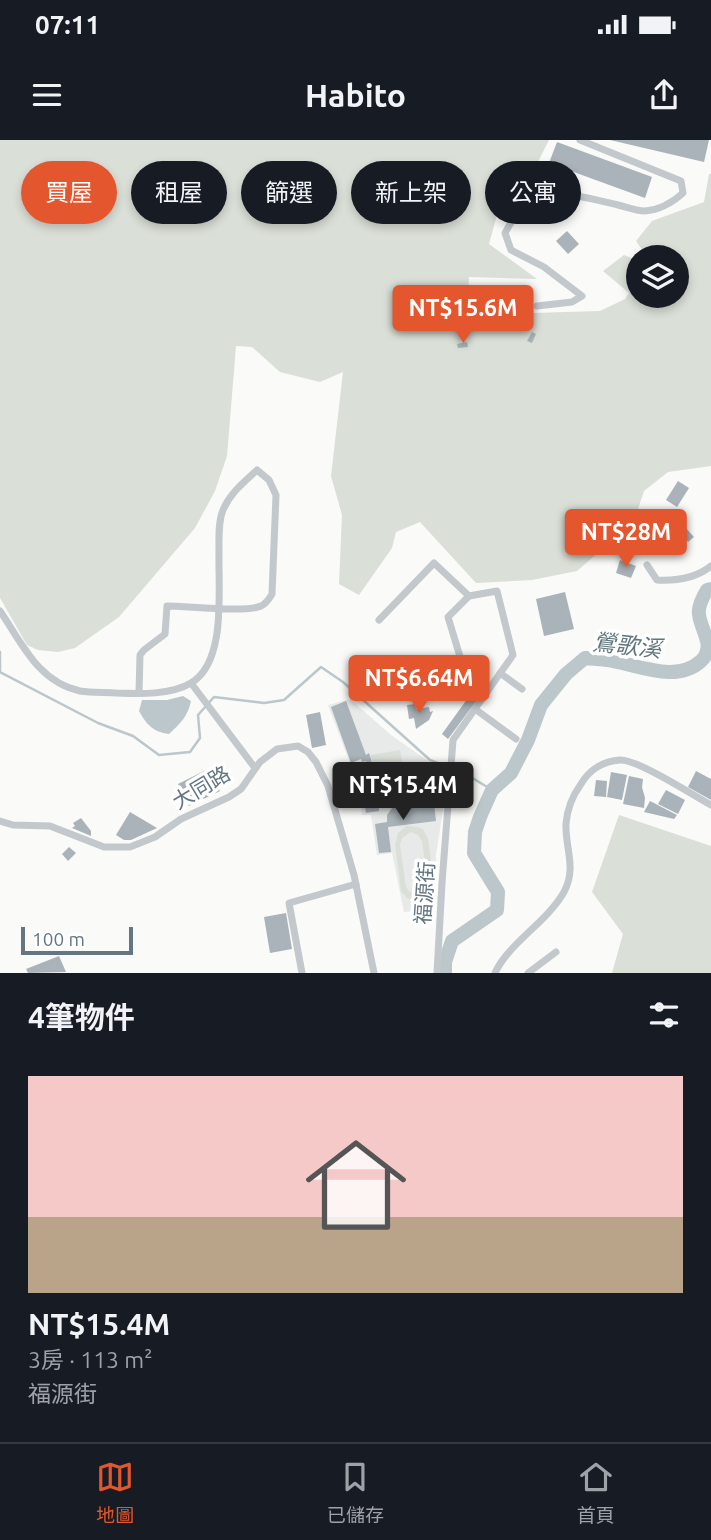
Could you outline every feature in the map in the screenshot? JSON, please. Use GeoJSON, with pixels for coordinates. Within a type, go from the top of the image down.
{"type":"FeatureCollection","features":[{"type":"Feature","properties":{"kind":"street"},"geometry":{"type":"LineString","coordinates":[[537,306],[572,302],[582,296],[544,267],[512,250],[505,233],[514,216],[529,202],[544,195],[568,193],[644,211],[667,205],[683,192],[681,181],[580,140]]}},
{"type":"Feature","properties":{"kind":"street"},"geometry":{"type":"LineString","coordinates":[[0,611],[29,659],[57,682],[81,691],[139,693],[179,688],[191,683],[207,665],[218,633],[218,607],[221,513],[239,486],[257,470],[269,480],[276,495],[272,594],[264,605],[257,607],[218,607],[167,606],[165,634],[144,650],[138,660],[139,693]]}},
{"type":"Feature","properties":{"kind":"street"},"geometry":{"type":"LineString","coordinates":[[379,620],[434,564],[469,596],[448,617],[468,683],[483,697]]}},
{"type":"Feature","properties":{"kind":"street"},"geometry":{"type":"LineString","coordinates":[[647,565],[657,580],[669,581],[701,574],[711,566]]}},
{"type":"Feature","properties":{"kind":"street","name":"福源街"},"geometry":{"type":"LineString","coordinates":[[437,973],[453,740],[513,654],[497,591],[469,596]]}},
{"type":"Feature","properties":{"kind":"street"},"geometry":{"type":"LineString","coordinates":[[500,673],[522,689]]}},
{"type":"Feature","properties":{"kind":"street"},"geometry":{"type":"LineString","coordinates":[[191,683],[255,768]]}},
{"type":"Feature","properties":{"kind":"street"},"geometry":{"type":"LineString","coordinates":[[475,709],[516,739]]}},
{"type":"Feature","properties":{"kind":"street","name":"大同路"},"geometry":{"type":"LineString","coordinates":[[0,821],[13,825],[50,826],[104,847],[130,847],[229,797],[241,789],[255,768],[277,749],[298,746],[308,752],[328,786],[356,884],[374,973]]}},
{"type":"Feature","properties":{"kind":"street"},"geometry":{"type":"LineString","coordinates":[[495,973],[508,955],[540,923],[564,891],[572,869],[566,824],[573,796],[588,773],[604,763],[622,760],[644,768],[711,805]]}},
{"type":"Feature","properties":{"kind":"street"},"geometry":{"type":"LineString","coordinates":[[420,791],[449,790]]}},
{"type":"Feature","properties":{"kind":"street"},"geometry":{"type":"LineString","coordinates":[[302,973],[289,903],[356,884]]}},
{"type":"Feature","properties":{"kind":"street"},"geometry":{"type":"LineString","coordinates":[[528,973],[556,952]]}},
{"type":"Feature","properties":{"kind":"shaded area"},"geometry":{"type":"Polygon","coordinates":[[[0,140],[549,140],[538,161],[485,161],[485,224],[494,224],[489,244],[537,279],[469,277],[467,315],[600,311],[626,298],[626,308],[689,308],[689,245],[639,245],[636,241],[652,221],[704,202],[711,174],[711,466],[668,472],[644,491],[635,518],[657,542],[616,537],[577,571],[532,580],[476,583],[420,522],[396,532],[392,548],[359,595],[339,584],[342,515],[331,476],[343,372],[320,382],[280,372],[252,347],[236,346],[227,456],[215,491],[195,528],[119,617],[75,648],[58,652],[38,650],[27,645],[0,598],[0,140]]]}},
{"type":"Feature","properties":{"kind":"shaded area"},"geometry":{"type":"Polygon","coordinates":[[[626,256],[626,290],[603,271],[626,256]]]}},
{"type":"Feature","properties":{"kind":"shaded area"},"geometry":{"type":"Polygon","coordinates":[[[183,696],[191,701],[190,706],[183,719],[169,734],[151,727],[139,711],[142,700],[167,700],[183,696]]]}},
{"type":"Feature","properties":{"kind":"shaded area"},"geometry":{"type":"Polygon","coordinates":[[[350,699],[391,735],[428,761],[446,768],[436,855],[436,909],[404,912],[392,853],[377,855],[371,815],[362,815],[357,768],[351,766],[328,705],[350,699]]]}},
{"type":"Feature","properties":{"kind":"shaded area"},"geometry":{"type":"Polygon","coordinates":[[[400,750],[403,767],[374,771],[371,755],[400,750]]]}},
{"type":"Feature","properties":{"kind":"shaded area"},"geometry":{"type":"Polygon","coordinates":[[[619,815],[711,846],[711,973],[612,973],[623,934],[592,892],[619,815]]]}},
{"type":"Feature","properties":{"kind":"shaded area"},"geometry":{"type":"Polygon","coordinates":[[[407,826],[418,827],[423,829],[428,839],[434,886],[429,896],[419,901],[408,899],[401,891],[395,844],[398,833],[407,826]],[[411,832],[402,838],[400,845],[406,887],[411,893],[419,894],[425,890],[428,883],[422,841],[418,835],[411,832]]]}},
{"type":"Feature","properties":{"kind":"building"},"geometry":{"type":"Polygon","coordinates":[[[610,140],[709,140],[704,162],[610,140]]]}},
{"type":"Feature","properties":{"kind":"building"},"geometry":{"type":"Polygon","coordinates":[[[557,142],[652,177],[645,198],[581,175],[581,161],[550,161],[557,142]]]}},
{"type":"Feature","properties":{"kind":"building"},"geometry":{"type":"Polygon","coordinates":[[[567,231],[579,244],[568,254],[556,241],[567,231]]]}},
{"type":"Feature","properties":{"kind":"building"},"geometry":{"type":"Polygon","coordinates":[[[532,332],[536,334],[532,343],[527,341],[532,332]]]}},
{"type":"Feature","properties":{"kind":"building"},"geometry":{"type":"Polygon","coordinates":[[[467,342],[468,347],[458,348],[457,344],[467,342]]]}},
{"type":"Feature","properties":{"kind":"building"},"geometry":{"type":"Polygon","coordinates":[[[678,481],[689,488],[677,507],[666,500],[678,481]]]}},
{"type":"Feature","properties":{"kind":"building"},"geometry":{"type":"Polygon","coordinates":[[[684,526],[694,537],[688,542],[679,532],[684,526]]]}},
{"type":"Feature","properties":{"kind":"building"},"geometry":{"type":"Polygon","coordinates":[[[620,560],[636,566],[631,578],[616,573],[620,560]]]}},
{"type":"Feature","properties":{"kind":"building"},"geometry":{"type":"Polygon","coordinates":[[[565,592],[574,629],[544,636],[536,599],[565,592]]]}},
{"type":"Feature","properties":{"kind":"building"},"geometry":{"type":"Polygon","coordinates":[[[470,695],[477,700],[448,739],[442,734],[470,695]]]}},
{"type":"Feature","properties":{"kind":"building"},"geometry":{"type":"Polygon","coordinates":[[[346,701],[366,755],[369,753],[371,759],[375,789],[378,788],[379,811],[366,813],[360,774],[368,773],[366,761],[362,762],[361,759],[351,763],[331,707],[346,701]]]}},
{"type":"Feature","properties":{"kind":"building"},"geometry":{"type":"Polygon","coordinates":[[[415,704],[416,709],[429,707],[430,712],[433,711],[429,720],[416,729],[414,718],[409,719],[407,705],[415,704]]]}},
{"type":"Feature","properties":{"kind":"building"},"geometry":{"type":"Polygon","coordinates":[[[320,712],[326,745],[312,748],[306,715],[320,712]]]}},
{"type":"Feature","properties":{"kind":"building"},"geometry":{"type":"Polygon","coordinates":[[[220,763],[227,778],[216,784],[220,791],[189,806],[178,784],[220,763]]]}},
{"type":"Feature","properties":{"kind":"building"},"geometry":{"type":"Polygon","coordinates":[[[696,771],[711,779],[711,800],[688,787],[696,771]]]}},
{"type":"Feature","properties":{"kind":"building"},"geometry":{"type":"Polygon","coordinates":[[[611,772],[627,775],[622,800],[607,797],[611,772]]]}},
{"type":"Feature","properties":{"kind":"building"},"geometry":{"type":"Polygon","coordinates":[[[629,776],[643,779],[644,808],[623,804],[629,776]]]}},
{"type":"Feature","properties":{"kind":"building"},"geometry":{"type":"Polygon","coordinates":[[[596,780],[607,781],[606,797],[594,796],[596,780]]]}},
{"type":"Feature","properties":{"kind":"building"},"geometry":{"type":"Polygon","coordinates":[[[666,790],[685,800],[678,814],[658,804],[666,790]]]}},
{"type":"Feature","properties":{"kind":"building"},"geometry":{"type":"Polygon","coordinates":[[[650,801],[677,815],[674,819],[644,812],[650,801]]]}},
{"type":"Feature","properties":{"kind":"building"},"geometry":{"type":"Polygon","coordinates":[[[434,803],[436,821],[388,827],[391,852],[379,853],[375,824],[387,822],[387,815],[392,808],[434,803]]]}},
{"type":"Feature","properties":{"kind":"building"},"geometry":{"type":"Polygon","coordinates":[[[130,812],[157,828],[131,840],[124,840],[116,835],[130,812]]]}},
{"type":"Feature","properties":{"kind":"building"},"geometry":{"type":"Polygon","coordinates":[[[81,818],[91,831],[91,836],[72,828],[75,826],[73,823],[81,818]]]}},
{"type":"Feature","properties":{"kind":"building"},"geometry":{"type":"Polygon","coordinates":[[[69,847],[76,853],[68,861],[62,854],[69,847]]]}},
{"type":"Feature","properties":{"kind":"building"},"geometry":{"type":"Polygon","coordinates":[[[286,913],[292,949],[270,953],[264,917],[286,913]]]}},
{"type":"Feature","properties":{"kind":"building"},"geometry":{"type":"Polygon","coordinates":[[[59,956],[66,972],[28,973],[26,969],[59,956]]]}},
{"type":"Feature","properties":{"kind":"waterway","name":"鶯歌溪"},"geometry":{"type":"LineString","coordinates":[[445,973],[445,962],[452,941],[497,910],[498,892],[474,853],[475,832],[492,790],[511,773],[528,740],[541,705],[566,674],[585,658],[610,660],[658,671],[691,668],[703,659],[707,652],[708,644],[699,611],[702,598],[707,590],[711,589]]}},
{"type":"Feature","properties":{"kind":"waterway"},"geometry":{"type":"LineString","coordinates":[[0,652],[0,672],[98,723],[133,736],[159,755],[190,752],[200,738],[198,715],[214,697],[264,703],[284,700],[321,667],[343,682],[430,760],[466,774],[492,790]]}}]}
